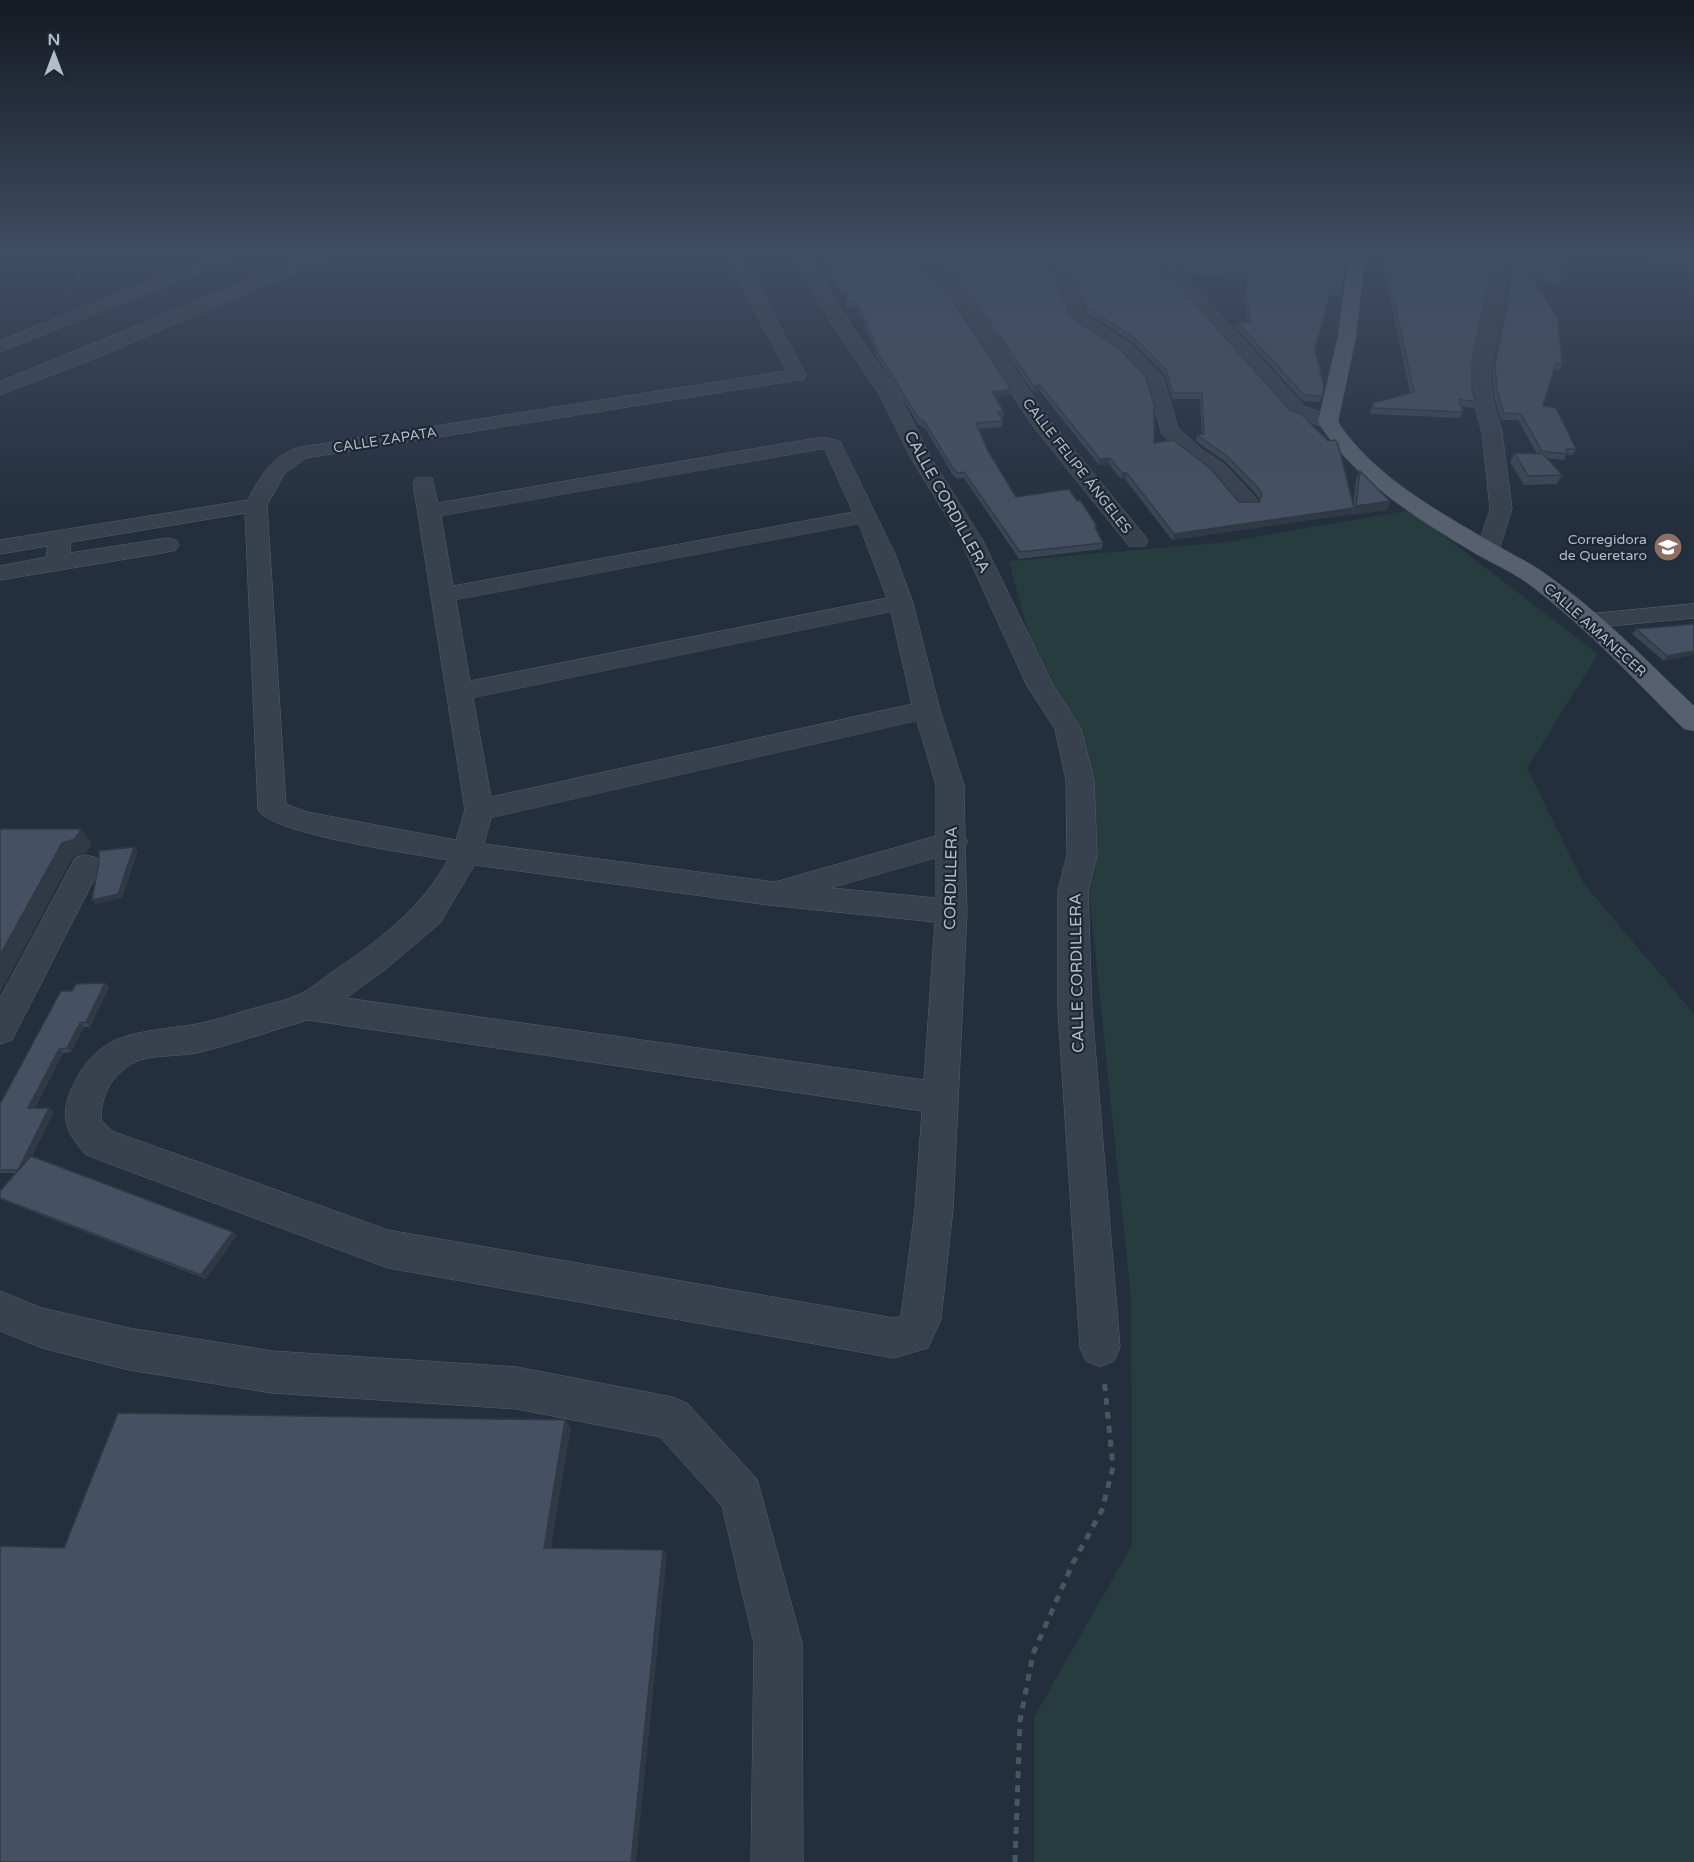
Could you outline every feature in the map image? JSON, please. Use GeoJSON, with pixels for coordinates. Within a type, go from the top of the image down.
{"type":"FeatureCollection","features":[{"type":"Feature","properties":{"kind":"main road"},"geometry":{"type":"LineString","coordinates":[[1328,423],[1346,342]]}},
{"type":"Feature","properties":{"kind":"main road","name":"CALLE AMANECER"},"geometry":{"type":"LineString","coordinates":[[1328,423],[1333,434],[1378,477],[1488,550],[1538,579],[1588,621],[1694,722]]}},
{"type":"Feature","properties":{"kind":"street"},"geometry":{"type":"LineString","coordinates":[[0,389],[119,342]]}},
{"type":"Feature","properties":{"kind":"street","name":"CALLE ZAPATA"},"geometry":{"type":"LineString","coordinates":[[256,505],[270,477],[281,462],[301,453],[796,375],[779,342]]}},
{"type":"Feature","properties":{"kind":"street","name":"CALLE CORDILLERA"},"geometry":{"type":"LineString","coordinates":[[854,342],[888,392],[921,458],[971,538],[1040,686],[1068,729],[1078,770],[1082,855],[1073,890],[1075,1010],[1100,1347]]}},
{"type":"Feature","properties":{"kind":"street","name":"CALLE FELIPE ÁNGELES"},"geometry":{"type":"LineString","coordinates":[[985,342],[1040,421],[1137,541]]}},
{"type":"Feature","properties":{"kind":"street"},"geometry":{"type":"LineString","coordinates":[[1115,342],[1126,349],[1156,381],[1169,430],[1195,454],[1217,468],[1247,502]]}},
{"type":"Feature","properties":{"kind":"street"},"geometry":{"type":"LineString","coordinates":[[1236,342],[1297,410],[1328,423]]}},
{"type":"Feature","properties":{"kind":"street"},"geometry":{"type":"LineString","coordinates":[[1486,342],[1481,371],[1482,396],[1492,432],[1501,509],[1488,550]]}},
{"type":"Feature","properties":{"kind":"street","name":"CORDILLERA"},"geometry":{"type":"LineString","coordinates":[[308,1006],[200,1038],[128,1047],[104,1065],[93,1079],[83,1102],[83,1126],[99,1143],[388,1249],[894,1338],[914,1334],[921,1319],[934,1209],[951,912],[953,842],[950,785],[927,710],[901,603],[884,554],[833,445],[829,443],[427,497],[444,595]]}},
{"type":"Feature","properties":{"kind":"street"},"geometry":{"type":"LineString","coordinates":[[0,546],[256,505],[272,810],[303,822],[468,853],[768,893],[951,912]]}},
{"type":"Feature","properties":{"kind":"street"},"geometry":{"type":"LineString","coordinates":[[308,1006],[375,960],[429,914],[452,883],[468,853],[479,810],[444,595],[867,516]]}},
{"type":"Feature","properties":{"kind":"street"},"geometry":{"type":"LineString","coordinates":[[57,562],[60,537]]}},
{"type":"Feature","properties":{"kind":"street"},"geometry":{"type":"LineString","coordinates":[[0,573],[168,545]]}},
{"type":"Feature","properties":{"kind":"street"},"geometry":{"type":"LineString","coordinates":[[459,692],[901,603]]}},
{"type":"Feature","properties":{"kind":"street"},"geometry":{"type":"LineString","coordinates":[[1588,621],[1694,611]]}},
{"type":"Feature","properties":{"kind":"street"},"geometry":{"type":"LineString","coordinates":[[479,810],[927,710]]}},
{"type":"Feature","properties":{"kind":"street"},"geometry":{"type":"LineString","coordinates":[[768,893],[953,842]]}},
{"type":"Feature","properties":{"kind":"street"},"geometry":{"type":"LineString","coordinates":[[0,1030],[86,866]]}},
{"type":"Feature","properties":{"kind":"street"},"geometry":{"type":"LineString","coordinates":[[308,1006],[940,1098]]}},
{"type":"Feature","properties":{"kind":"street"},"geometry":{"type":"LineString","coordinates":[[0,1311],[42,1328],[129,1349],[261,1371],[517,1388],[672,1418],[741,1495],[778,1643],[777,1862]]}},
{"type":"Feature","properties":{"kind":"path"},"geometry":{"type":"LineString","coordinates":[[1015,1862],[1020,1721],[1033,1654],[1073,1563],[1102,1510],[1113,1467],[1100,1347]]}},
{"type":"Feature","properties":{"kind":"green space"},"geometry":{"type":"Polygon","coordinates":[[[1410,510],[1598,654],[1527,768],[1584,884],[1694,1014],[1694,1862],[1034,1862],[1034,1717],[1132,1545],[1131,1299],[1084,842],[1009,561],[1228,542],[1410,510]]]}},
{"type":"Feature","properties":{"kind":"building"},"geometry":{"type":"Polygon","coordinates":[[[874,342],[980,342],[1011,389],[992,392],[1004,412],[998,412],[1003,421],[976,423],[988,451],[1016,497],[1069,489],[1077,501],[1080,500],[1097,526],[1095,527],[1103,543],[1020,552],[964,472],[958,473],[953,469],[925,422],[919,419],[879,355],[874,342]]]}},
{"type":"Feature","properties":{"kind":"building"},"geometry":{"type":"Polygon","coordinates":[[[1003,342],[1109,342],[1120,349],[1146,377],[1154,405],[1154,443],[1173,440],[1210,468],[1239,502],[1259,502],[1262,495],[1259,489],[1227,456],[1197,435],[1204,434],[1202,393],[1173,393],[1166,370],[1139,342],[1229,342],[1290,410],[1301,414],[1328,441],[1335,440],[1338,444],[1354,508],[1174,534],[1127,473],[1122,473],[1110,458],[1100,459],[1040,385],[1034,386],[1003,342]]]}},
{"type":"Feature","properties":{"kind":"building"},"geometry":{"type":"Polygon","coordinates":[[[1255,342],[1317,342],[1315,349],[1324,387],[1322,396],[1304,395],[1255,342]]]}},
{"type":"Feature","properties":{"kind":"building"},"geometry":{"type":"Polygon","coordinates":[[[1403,342],[1476,342],[1472,365],[1472,390],[1476,402],[1459,399],[1463,412],[1374,408],[1373,403],[1414,392],[1403,342]]]}},
{"type":"Feature","properties":{"kind":"building"},"geometry":{"type":"Polygon","coordinates":[[[1500,342],[1560,342],[1562,365],[1556,363],[1543,406],[1556,408],[1576,449],[1566,449],[1568,454],[1542,451],[1521,414],[1504,413],[1497,390],[1495,365],[1500,342]]]}},
{"type":"Feature","properties":{"kind":"building"},"geometry":{"type":"Polygon","coordinates":[[[1515,453],[1543,454],[1562,475],[1528,476],[1515,453]]]}},
{"type":"Feature","properties":{"kind":"building"},"geometry":{"type":"Polygon","coordinates":[[[1360,471],[1390,501],[1356,506],[1360,471]]]}},
{"type":"Feature","properties":{"kind":"building"},"geometry":{"type":"Polygon","coordinates":[[[1694,624],[1694,651],[1667,656],[1636,629],[1694,624]]]}},
{"type":"Feature","properties":{"kind":"building"},"geometry":{"type":"Polygon","coordinates":[[[0,829],[81,829],[75,839],[62,843],[0,955],[0,829]]]}},
{"type":"Feature","properties":{"kind":"building"},"geometry":{"type":"Polygon","coordinates":[[[134,847],[118,894],[92,900],[99,851],[134,847]]]}},
{"type":"Feature","properties":{"kind":"building"},"geometry":{"type":"Polygon","coordinates":[[[105,983],[86,1022],[80,1023],[67,1048],[59,1049],[28,1108],[49,1108],[18,1170],[0,1170],[0,1104],[61,991],[72,991],[76,984],[105,983]]]}},
{"type":"Feature","properties":{"kind":"building"},"geometry":{"type":"Polygon","coordinates":[[[31,1156],[233,1232],[201,1275],[0,1198],[0,1191],[31,1156]]]}},
{"type":"Feature","properties":{"kind":"building"},"geometry":{"type":"Polygon","coordinates":[[[118,1413],[565,1420],[544,1548],[663,1550],[631,1862],[0,1862],[0,1546],[64,1548],[118,1413]]]}},
{"type":"Feature","properties":{"kind":"place","name":"Corregidora de Queretaro"},"geometry":{"type":"Point","coordinates":[1668,547]}}]}
